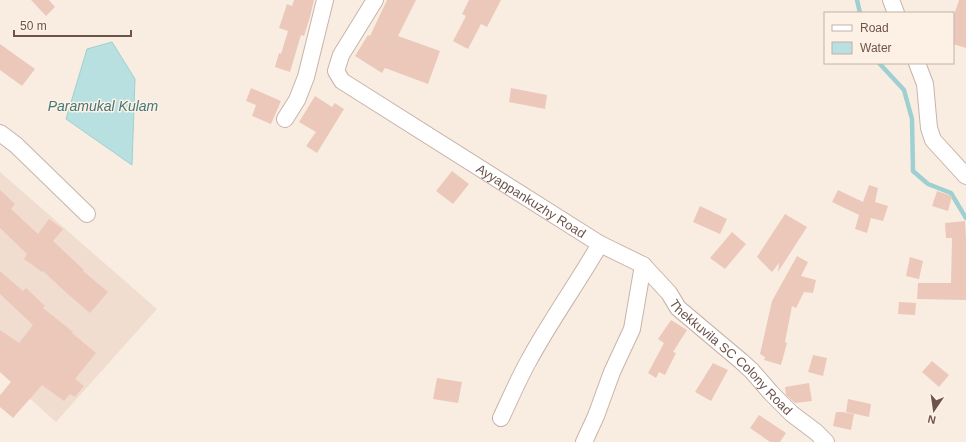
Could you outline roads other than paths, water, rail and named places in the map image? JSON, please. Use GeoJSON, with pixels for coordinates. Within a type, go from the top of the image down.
{"type":"FeatureCollection","features":[{"type":"Feature","properties":{"kind":"street"},"geometry":{"type":"LineString","coordinates":[[285,119],[297,100],[306,77],[325,0]]}},
{"type":"Feature","properties":{"kind":"street","name":"Ayyappankuzhy Road"},"geometry":{"type":"LineString","coordinates":[[375,0],[340,55],[336,71],[342,81],[600,244],[643,265]]}},
{"type":"Feature","properties":{"kind":"street"},"geometry":{"type":"LineString","coordinates":[[892,0],[896,12]]}},
{"type":"Feature","properties":{"kind":"street"},"geometry":{"type":"LineString","coordinates":[[917,64],[924,84],[929,128],[933,140],[966,176]]}},
{"type":"Feature","properties":{"kind":"street"},"geometry":{"type":"LineString","coordinates":[[0,133],[16,145],[88,214]]}},
{"type":"Feature","properties":{"kind":"street"},"geometry":{"type":"LineString","coordinates":[[501,418],[528,362],[600,244]]}},
{"type":"Feature","properties":{"kind":"street"},"geometry":{"type":"LineString","coordinates":[[584,442],[596,416],[612,372],[632,329],[643,265]]}},
{"type":"Feature","properties":{"kind":"street","name":"Thekkuvila SC Colony Road"},"geometry":{"type":"LineString","coordinates":[[643,265],[670,293],[678,308],[741,361],[752,371],[771,394],[792,414],[816,432],[826,442]]}},
{"type":"Feature","properties":{"kind":"water","name":"Paramukal Kulam"},"geometry":{"type":"Polygon","coordinates":[[[112,42],[135,79],[132,165],[66,119],[87,49],[112,42]]]}},
{"type":"Feature","properties":{"kind":"waterway"},"geometry":{"type":"LineString","coordinates":[[857,0],[860,12]]}},
{"type":"Feature","properties":{"kind":"waterway"},"geometry":{"type":"LineString","coordinates":[[880,64],[904,90],[912,119],[913,171],[928,184],[951,193],[966,218]]}}]}
